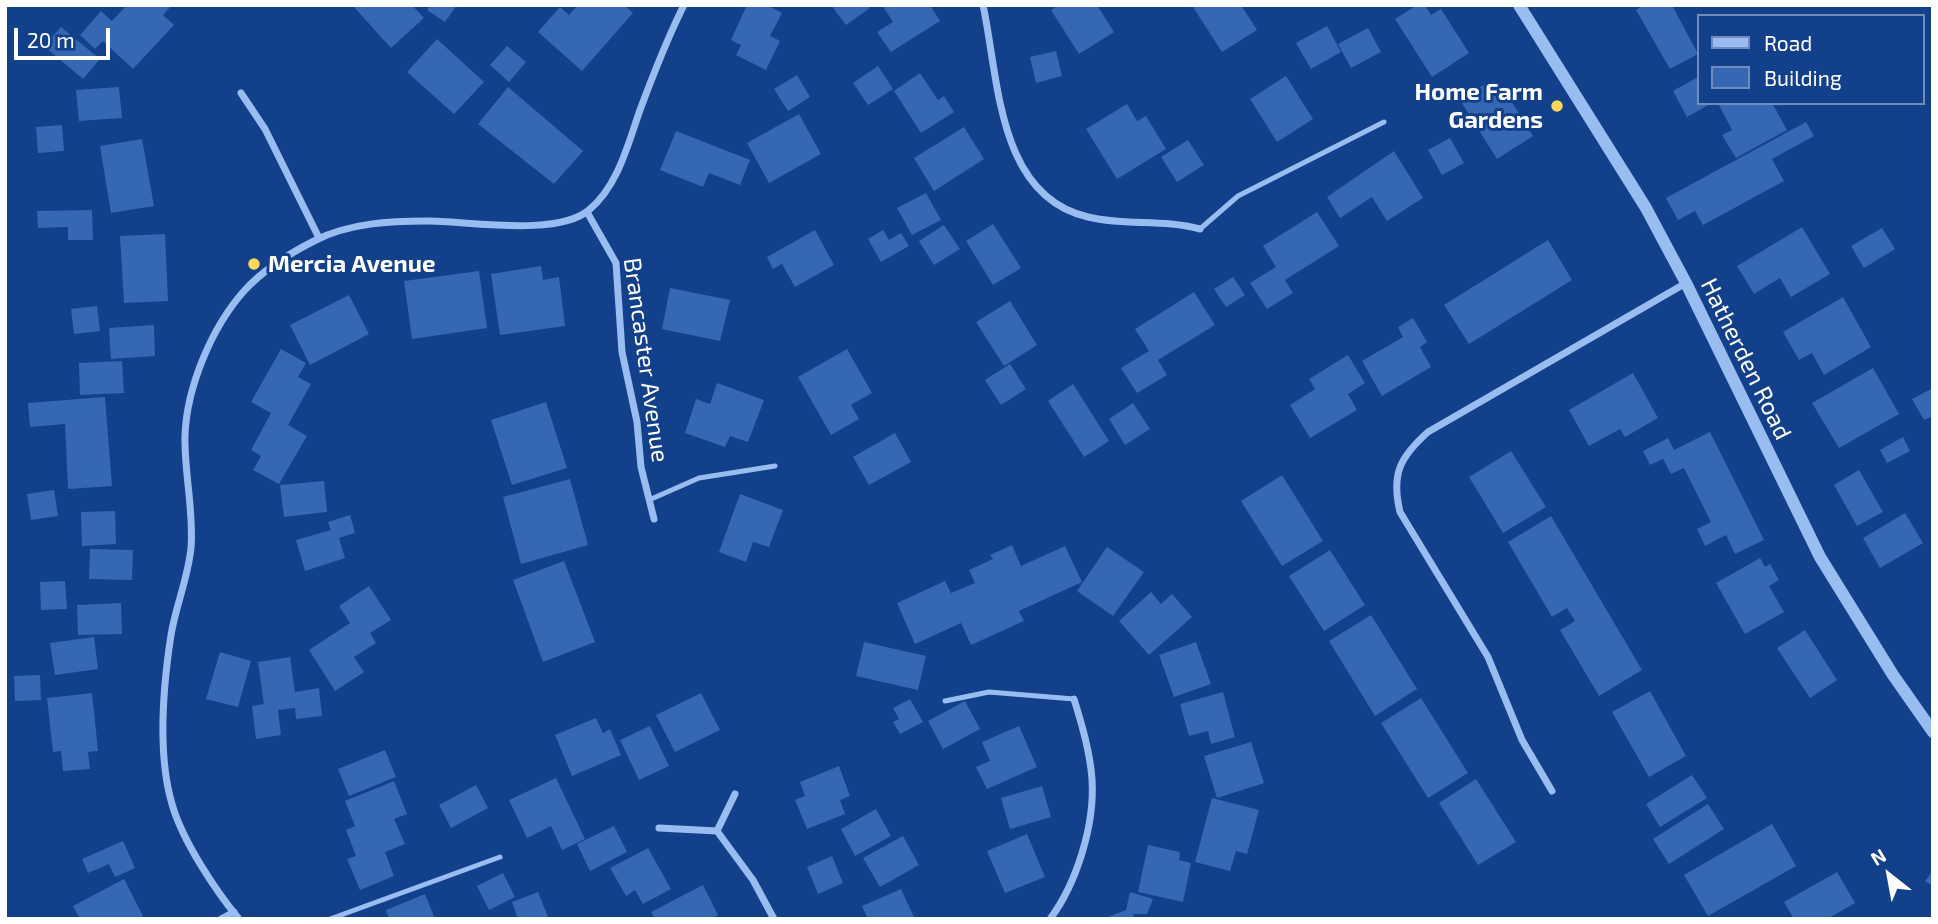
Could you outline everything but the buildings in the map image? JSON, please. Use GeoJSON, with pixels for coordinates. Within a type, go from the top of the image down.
{"type":"FeatureCollection","features":[{"type":"Feature","properties":{"kind":"street"},"geometry":{"type":"LineString","coordinates":[[221,919],[236,916],[178,820],[166,769],[169,650],[188,565],[192,529],[186,424],[203,363],[236,302],[271,267],[319,239],[353,227],[382,223],[429,221],[517,226],[563,221],[587,212],[614,177],[684,5]]}},
{"type":"Feature","properties":{"kind":"street"},"geometry":{"type":"LineString","coordinates":[[984,5],[1006,123],[1022,166],[1036,189],[1055,204],[1087,217],[1165,221],[1200,229]]}},
{"type":"Feature","properties":{"kind":"street","name":"Hatherden Road"},"geometry":{"type":"LineString","coordinates":[[1519,5],[1618,161],[1686,283],[1820,557],[1893,675],[1933,732]]}},
{"type":"Feature","properties":{"kind":"street"},"geometry":{"type":"LineString","coordinates":[[241,93],[265,129],[319,239]]}},
{"type":"Feature","properties":{"kind":"street","name":"Brancaster Avenue"},"geometry":{"type":"LineString","coordinates":[[587,212],[616,263],[622,352],[637,422],[641,467],[654,519]]}},
{"type":"Feature","properties":{"kind":"street"},"geometry":{"type":"LineString","coordinates":[[1552,791],[1522,740],[1488,657],[1401,512],[1395,490],[1399,466],[1409,449],[1428,432],[1686,283]]}},
{"type":"Feature","properties":{"kind":"street"},"geometry":{"type":"LineString","coordinates":[[1050,919],[1074,875],[1092,801],[1089,757],[1074,699]]}},
{"type":"Feature","properties":{"kind":"street"},"geometry":{"type":"LineString","coordinates":[[717,831],[735,794]]}},
{"type":"Feature","properties":{"kind":"street"},"geometry":{"type":"LineString","coordinates":[[659,828],[717,831]]}},
{"type":"Feature","properties":{"kind":"street"},"geometry":{"type":"LineString","coordinates":[[717,831],[753,880],[774,919]]}},
{"type":"Feature","properties":{"kind":"lane"},"geometry":{"type":"LineString","coordinates":[[1200,229],[1238,196],[1384,122]]}},
{"type":"Feature","properties":{"kind":"lane"},"geometry":{"type":"LineString","coordinates":[[649,500],[699,478],[775,466]]}},
{"type":"Feature","properties":{"kind":"lane"},"geometry":{"type":"LineString","coordinates":[[944,701],[989,692],[1074,699]]}},
{"type":"Feature","properties":{"kind":"lane"},"geometry":{"type":"LineString","coordinates":[[330,919],[500,857]]}},
{"type":"Feature","properties":{"kind":"place","name":"Home Farm Gardens"},"geometry":{"type":"Point","coordinates":[1557,106]}},
{"type":"Feature","properties":{"kind":"place","name":"Mercia Avenue"},"geometry":{"type":"Point","coordinates":[254,264]}}]}
